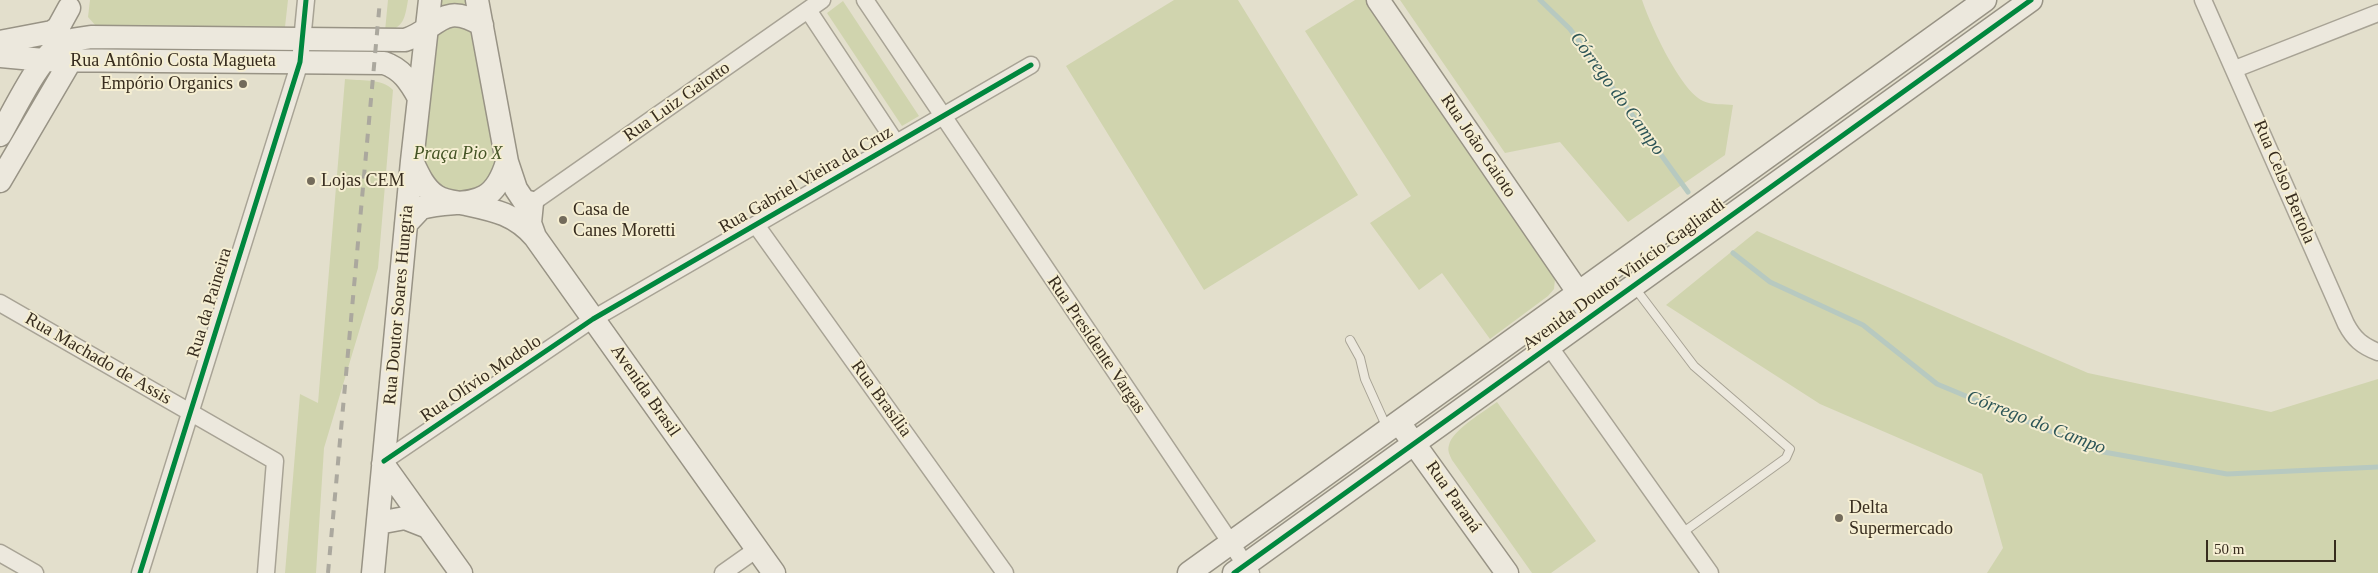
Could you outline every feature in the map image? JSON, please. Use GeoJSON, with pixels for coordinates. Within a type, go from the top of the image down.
{"type":"FeatureCollection","features":[{"type":"Feature","properties":{"kind":"street","name":"Rua da Paineira"},"geometry":{"type":"LineString","coordinates":[[140,573],[300,62],[306,0]]}},
{"type":"Feature","properties":{"kind":"street"},"geometry":{"type":"LineString","coordinates":[[391,40],[404,34],[410,28],[416,0]]}},
{"type":"Feature","properties":{"kind":"street"},"geometry":{"type":"LineString","coordinates":[[477,0],[507,162],[516,189],[524,200],[532,203]]}},
{"type":"Feature","properties":{"kind":"street","name":"Rua Luiz Gaiotto"},"geometry":{"type":"LineString","coordinates":[[532,203],[822,0]]}},
{"type":"Feature","properties":{"kind":"street","name":"Rua Presidente Vargas"},"geometry":{"type":"LineString","coordinates":[[866,0],[1229,543],[1243,570]]}},
{"type":"Feature","properties":{"kind":"street","name":"Rua João Gaioto"},"geometry":{"type":"LineString","coordinates":[[1378,0],[1578,292]]}},
{"type":"Feature","properties":{"kind":"street","name":"Avenida Doutor Vinício Gagliardi"},"geometry":{"type":"LineString","coordinates":[[1189,573],[1986,0]]}},
{"type":"Feature","properties":{"kind":"street","name":"Avenida Doutor Vinício Gagliardi"},"geometry":{"type":"LineString","coordinates":[[1243,570],[1581,322],[2031,0]]}},
{"type":"Feature","properties":{"kind":"street","name":"Rua Celso Bertola"},"geometry":{"type":"LineString","coordinates":[[2203,0],[2346,324],[2354,338],[2366,348],[2378,352]]}},
{"type":"Feature","properties":{"kind":"street","name":"Rua Antônio Costa Magueta"},"geometry":{"type":"LineString","coordinates":[[0,134],[44,60],[62,44],[91,38],[391,40],[416,36],[422,31],[429,10],[436,10],[452,1],[461,2],[482,25]]}},
{"type":"Feature","properties":{"kind":"street"},"geometry":{"type":"LineString","coordinates":[[69,4],[81,28],[91,38]]}},
{"type":"Feature","properties":{"kind":"street"},"geometry":{"type":"LineString","coordinates":[[0,42],[52,32],[58,28],[69,4]]}},
{"type":"Feature","properties":{"kind":"street","name":"Rua Doutor Soares Hungria"},"geometry":{"type":"LineString","coordinates":[[373,573],[412,161],[429,10]]}},
{"type":"Feature","properties":{"kind":"street"},"geometry":{"type":"LineString","coordinates":[[808,10],[896,143]]}},
{"type":"Feature","properties":{"kind":"street"},"geometry":{"type":"LineString","coordinates":[[2235,69],[2378,13]]}},
{"type":"Feature","properties":{"kind":"street","name":"Rua Antônio Costa Magueta"},"geometry":{"type":"LineString","coordinates":[[0,56],[44,60],[384,62],[394,66],[406,77],[419,98]]}},
{"type":"Feature","properties":{"kind":"street"},"geometry":{"type":"LineString","coordinates":[[0,181],[71,60]]}},
{"type":"Feature","properties":{"kind":"street","name":"Rua Gabriel Vieira da Cruz"},"geometry":{"type":"LineString","coordinates":[[593,319],[1032,65]]}},
{"type":"Feature","properties":{"kind":"street"},"geometry":{"type":"LineString","coordinates":[[1866,86],[1881,106]]}},
{"type":"Feature","properties":{"kind":"street"},"geometry":{"type":"LineString","coordinates":[[412,161],[423,183],[435,196],[447,201],[496,211],[523,224],[535,237]]}},
{"type":"Feature","properties":{"kind":"street"},"geometry":{"type":"LineString","coordinates":[[406,224],[422,208],[465,204],[483,198],[502,179],[507,162]]}},
{"type":"Feature","properties":{"kind":"street","name":"Avenida Brasil"},"geometry":{"type":"LineString","coordinates":[[532,203],[530,223],[535,237],[774,573]]}},
{"type":"Feature","properties":{"kind":"street","name":"Rua Brasília"},"geometry":{"type":"LineString","coordinates":[[756,225],[1005,573]]}},
{"type":"Feature","properties":{"kind":"street"},"geometry":{"type":"LineString","coordinates":[[1578,292],[1584,301],[1585,310],[1581,322]]}},
{"type":"Feature","properties":{"kind":"street","name":"Rua Machado de Assis"},"geometry":{"type":"LineString","coordinates":[[0,303],[275,461],[266,573]]}},
{"type":"Feature","properties":{"kind":"street"},"geometry":{"type":"LineString","coordinates":[[1545,316],[1542,327],[1543,337],[1710,573]]}},
{"type":"Feature","properties":{"kind":"street","name":"Rua Olívio Modolo"},"geometry":{"type":"LineString","coordinates":[[383,462],[593,319]]}},
{"type":"Feature","properties":{"kind":"street","name":"Rua Paraná"},"geometry":{"type":"LineString","coordinates":[[1393,426],[1414,443],[1506,573]]}},
{"type":"Feature","properties":{"kind":"street"},"geometry":{"type":"LineString","coordinates":[[383,462],[462,573]]}},
{"type":"Feature","properties":{"kind":"street"},"geometry":{"type":"LineString","coordinates":[[378,524],[405,518],[428,526]]}},
{"type":"Feature","properties":{"kind":"street"},"geometry":{"type":"LineString","coordinates":[[723,573],[757,549]]}},
{"type":"Feature","properties":{"kind":"street"},"geometry":{"type":"LineString","coordinates":[[0,553],[35,573]]}},
{"type":"Feature","properties":{"kind":"lane"},"geometry":{"type":"LineString","coordinates":[[1633,285],[1694,366],[1790,449],[1786,458],[1682,533]]}},
{"type":"Feature","properties":{"kind":"lane"},"geometry":{"type":"LineString","coordinates":[[1350,340],[1360,358],[1365,379],[1393,426]]}},
{"type":"Feature","properties":{"kind":"green space"},"geometry":{"type":"Polygon","coordinates":[[[90,0],[288,0],[285,27],[96,26],[88,17],[90,0]]]}},
{"type":"Feature","properties":{"kind":"green space"},"geometry":{"type":"Polygon","coordinates":[[[388,0],[408,0],[400,25],[385,31],[388,0]]]}},
{"type":"Feature","properties":{"kind":"green space","name":"Praça Pio X"},"geometry":{"type":"Polygon","coordinates":[[[438,0],[472,0],[498,161],[481,190],[450,195],[422,168],[438,0]]]}},
{"type":"Feature","properties":{"kind":"green space"},"geometry":{"type":"Polygon","coordinates":[[[1174,0],[1238,0],[1358,195],[1204,290],[1066,66],[1174,0]]]}},
{"type":"Feature","properties":{"kind":"green space"},"geometry":{"type":"Polygon","coordinates":[[[1355,0],[1366,0],[1555,279],[1554,289],[1548,296],[1490,339],[1442,273],[1419,290],[1370,223],[1411,196],[1305,31],[1355,0]]]}},
{"type":"Feature","properties":{"kind":"green space"},"geometry":{"type":"Polygon","coordinates":[[[1400,0],[1642,0],[1659,40],[1685,84],[1703,101],[1714,104],[1733,105],[1725,155],[1628,222],[1560,142],[1505,153],[1400,0]]]}},
{"type":"Feature","properties":{"kind":"green space"},"geometry":{"type":"Polygon","coordinates":[[[843,1],[919,116],[902,126],[827,13],[843,1]]]}},
{"type":"Feature","properties":{"kind":"green space"},"geometry":{"type":"Polygon","coordinates":[[[345,79],[377,82],[389,86],[393,90],[378,268],[324,448],[316,573],[285,573],[300,394],[318,403],[345,79]]]}},
{"type":"Feature","properties":{"kind":"green space"},"geometry":{"type":"Polygon","coordinates":[[[1757,231],[2088,373],[2271,412],[2378,379],[2378,573],[1987,573],[2003,548],[1982,474],[1820,404],[1666,305],[1757,231]]]}},
{"type":"Feature","properties":{"kind":"green space"},"geometry":{"type":"Polygon","coordinates":[[[1497,402],[1596,541],[1551,573],[1532,573],[1452,460],[1449,453],[1448,449],[1451,439],[1456,433],[1497,402]]]}},
{"type":"Feature","properties":{"kind":"waterway","name":"Córrego do Campo"},"geometry":{"type":"LineString","coordinates":[[1540,0],[1570,29],[1688,192]]}},
{"type":"Feature","properties":{"kind":"waterway","name":"Córrego do Campo"},"geometry":{"type":"LineString","coordinates":[[1733,253],[1770,282],[1863,325],[1937,384],[2098,451],[2227,474],[2378,467]]}},
{"type":"Feature","properties":{"kind":"railway"},"geometry":{"type":"LineString","coordinates":[[328,573],[380,0]]}},
{"type":"Feature","properties":{"kind":"cycle path"},"geometry":{"type":"LineString","coordinates":[[140,573],[300,62],[306,0]]}},
{"type":"Feature","properties":{"kind":"cycle path"},"geometry":{"type":"LineString","coordinates":[[1234,573],[2031,0]]}},
{"type":"Feature","properties":{"kind":"cycle path"},"geometry":{"type":"LineString","coordinates":[[384,461],[593,319],[1031,65]]}},
{"type":"Feature","properties":{"kind":"place","name":"Empório Organics"},"geometry":{"type":"Point","coordinates":[243,84]}},
{"type":"Feature","properties":{"kind":"place","name":"Lojas CEM"},"geometry":{"type":"Point","coordinates":[311,181]}},
{"type":"Feature","properties":{"kind":"place","name":"Casa de Canes Moretti"},"geometry":{"type":"Point","coordinates":[563,220]}},
{"type":"Feature","properties":{"kind":"place","name":"Delta Supermercado"},"geometry":{"type":"Point","coordinates":[1839,518]}}]}
